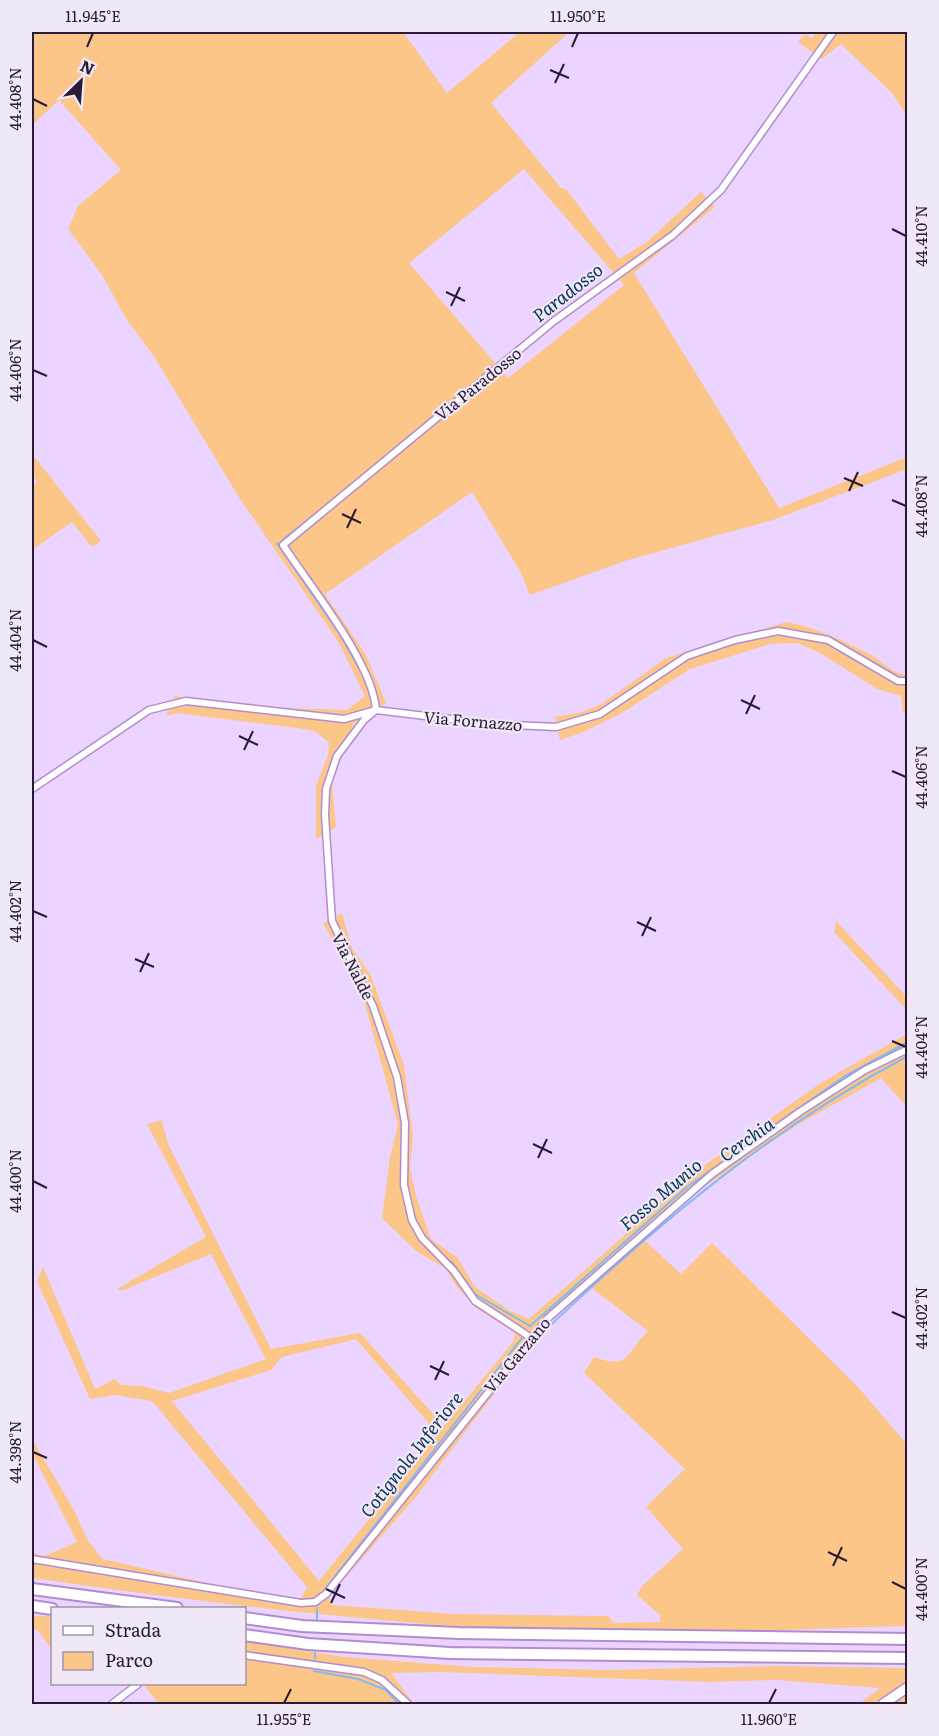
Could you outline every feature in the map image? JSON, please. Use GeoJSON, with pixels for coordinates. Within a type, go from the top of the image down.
{"type":"FeatureCollection","features":[{"type":"Feature","properties":{"kind":"highway"},"geometry":{"type":"LineString","coordinates":[[32,1588],[170,1607]]}},
{"type":"Feature","properties":{"kind":"highway"},"geometry":{"type":"LineString","coordinates":[[32,1606],[51,1609]]}},
{"type":"Feature","properties":{"kind":"highway"},"geometry":{"type":"LineString","coordinates":[[246,1618],[302,1626],[459,1633],[908,1639]]}},
{"type":"Feature","properties":{"kind":"highway"},"geometry":{"type":"LineString","coordinates":[[246,1635],[308,1644],[450,1653],[908,1658]]}},
{"type":"Feature","properties":{"kind":"main road"},"geometry":{"type":"LineString","coordinates":[[883,1704],[908,1687]]}},
{"type":"Feature","properties":{"kind":"street","name":"Via Paradosso"},"geometry":{"type":"LineString","coordinates":[[376,710],[375,693],[345,637],[283,545],[554,321],[681,228],[721,190],[833,32]]}},
{"type":"Feature","properties":{"kind":"street","name":"Via Fornazzo"},"geometry":{"type":"LineString","coordinates":[[32,789],[149,710],[186,701],[344,719],[376,710],[491,724],[556,727],[600,714],[687,656],[735,640],[778,631],[828,640],[898,681],[908,681]]}},
{"type":"Feature","properties":{"kind":"street","name":"Via Nalde"},"geometry":{"type":"LineString","coordinates":[[376,710],[364,720],[337,756],[326,789],[325,815],[332,921],[374,1006],[397,1077],[405,1123],[404,1185],[412,1220],[422,1238],[454,1271],[475,1301],[530,1337]]}},
{"type":"Feature","properties":{"kind":"street","name":"Via Garzano"},"geometry":{"type":"LineString","coordinates":[[32,1559],[290,1601],[315,1602],[326,1594],[530,1337],[556,1310],[712,1174],[801,1111],[865,1070],[908,1049]]}},
{"type":"Feature","properties":{"kind":"street"},"geometry":{"type":"LineString","coordinates":[[246,1655],[364,1672],[382,1680],[408,1704]]}},
{"type":"Feature","properties":{"kind":"street"},"geometry":{"type":"LineString","coordinates":[[112,1704],[136,1685]]}},
{"type":"Feature","properties":{"kind":"green space"},"geometry":{"type":"Polygon","coordinates":[[[32,32],[403,32],[447,93],[520,32],[569,32],[491,103],[561,188],[566,189],[619,259],[647,242],[701,192],[715,207],[634,273],[779,508],[907,457],[907,469],[773,520],[628,560],[530,595],[520,571],[472,492],[325,594],[366,655],[386,703],[354,723],[332,784],[336,827],[316,839],[316,786],[328,755],[329,742],[314,731],[297,728],[176,713],[166,716],[175,696],[286,708],[347,710],[365,696],[338,641],[240,499],[155,358],[125,317],[102,275],[68,229],[78,206],[121,170],[59,100],[32,125],[32,32]],[[524,169],[409,263],[508,378],[624,285],[524,169]]]}},
{"type":"Feature","properties":{"kind":"green space"},"geometry":{"type":"Polygon","coordinates":[[[816,32],[907,32],[908,89],[905,92],[907,116],[891,92],[841,44],[822,59],[798,42],[805,34],[812,38],[816,32]]]}},
{"type":"Feature","properties":{"kind":"green space"},"geometry":{"type":"Polygon","coordinates":[[[32,454],[101,541],[92,547],[72,522],[32,550],[32,486],[37,482],[32,474],[32,454]]]}},
{"type":"Feature","properties":{"kind":"green space"},"geometry":{"type":"Polygon","coordinates":[[[786,622],[808,627],[840,640],[871,655],[892,670],[907,675],[907,716],[903,713],[901,696],[877,689],[820,653],[797,643],[770,644],[690,669],[622,713],[581,733],[560,740],[555,717],[583,712],[603,703],[666,658],[786,622]]]}},
{"type":"Feature","properties":{"kind":"green space"},"geometry":{"type":"Polygon","coordinates":[[[342,913],[352,948],[371,976],[404,1065],[413,1136],[410,1169],[416,1196],[431,1239],[458,1258],[475,1287],[510,1311],[529,1319],[625,1235],[628,1227],[698,1170],[822,1082],[907,1034],[907,1107],[881,1078],[797,1125],[696,1192],[642,1238],[681,1274],[712,1243],[856,1385],[907,1444],[907,1626],[622,1634],[527,1631],[279,1610],[32,1578],[32,1553],[45,1556],[77,1542],[32,1453],[32,1439],[75,1512],[87,1539],[102,1559],[221,1586],[300,1600],[307,1587],[152,1401],[115,1395],[90,1399],[37,1281],[43,1267],[95,1389],[115,1379],[121,1385],[142,1386],[169,1393],[266,1359],[211,1254],[121,1291],[117,1289],[206,1237],[147,1124],[162,1120],[168,1144],[271,1349],[360,1333],[444,1426],[513,1342],[515,1333],[476,1308],[456,1286],[446,1269],[416,1251],[382,1218],[390,1157],[398,1125],[362,993],[338,955],[335,944],[323,923],[342,913]],[[589,1286],[548,1323],[415,1498],[331,1594],[329,1600],[332,1605],[454,1614],[608,1616],[614,1623],[660,1622],[660,1615],[637,1595],[642,1586],[683,1549],[646,1507],[685,1469],[584,1373],[594,1357],[615,1362],[626,1357],[648,1331],[589,1286]],[[356,1339],[282,1357],[271,1370],[172,1401],[319,1581],[438,1434],[356,1339]]]}},
{"type":"Feature","properties":{"kind":"green space"},"geometry":{"type":"Polygon","coordinates":[[[836,921],[907,997],[907,1010],[834,932],[836,921]]]}},
{"type":"Feature","properties":{"kind":"green space"},"geometry":{"type":"Polygon","coordinates":[[[32,1615],[51,1617],[51,1649],[38,1630],[32,1629],[32,1615]]]}},
{"type":"Feature","properties":{"kind":"green space"},"geometry":{"type":"Polygon","coordinates":[[[246,1641],[344,1657],[474,1667],[607,1670],[779,1666],[907,1668],[908,1704],[859,1704],[880,1688],[776,1680],[710,1682],[440,1672],[391,1673],[414,1704],[159,1704],[144,1685],[246,1685],[246,1641]]]}},
{"type":"Feature","properties":{"kind":"waterway","name":"Paradosso"},"geometry":{"type":"LineString","coordinates":[[658,242],[675,229]]}},
{"type":"Feature","properties":{"kind":"waterway","name":"Paradosso"},"geometry":{"type":"LineString","coordinates":[[285,538],[318,512]]}},
{"type":"Feature","properties":{"kind":"waterway","name":"Paradosso"},"geometry":{"type":"LineString","coordinates":[[277,543],[339,633],[358,666]]}},
{"type":"Feature","properties":{"kind":"waterway","name":"Fosso Munio"},"geometry":{"type":"LineString","coordinates":[[451,1261],[475,1294],[530,1326],[687,1187],[845,1076],[908,1042]]}},
{"type":"Feature","properties":{"kind":"waterway","name":"Cerchia"},"geometry":{"type":"LineString","coordinates":[[537,1338],[667,1221],[759,1149],[807,1116],[908,1056]]}},
{"type":"Feature","properties":{"kind":"waterway","name":"Cotignola Inferiore"},"geometry":{"type":"LineString","coordinates":[[325,1589],[522,1338]]}},
{"type":"Feature","properties":{"kind":"waterway","name":"Cotignola Inferiore"},"geometry":{"type":"LineString","coordinates":[[317,1608],[317,1619]]}},
{"type":"Feature","properties":{"kind":"waterway","name":"Cotignola Inferiore"},"geometry":{"type":"LineString","coordinates":[[315,1652],[315,1658]]}},
{"type":"Feature","properties":{"kind":"waterway","name":"Cotignola Inferiore"},"geometry":{"type":"LineString","coordinates":[[314,1671],[358,1679],[386,1690],[399,1704]]}}]}
